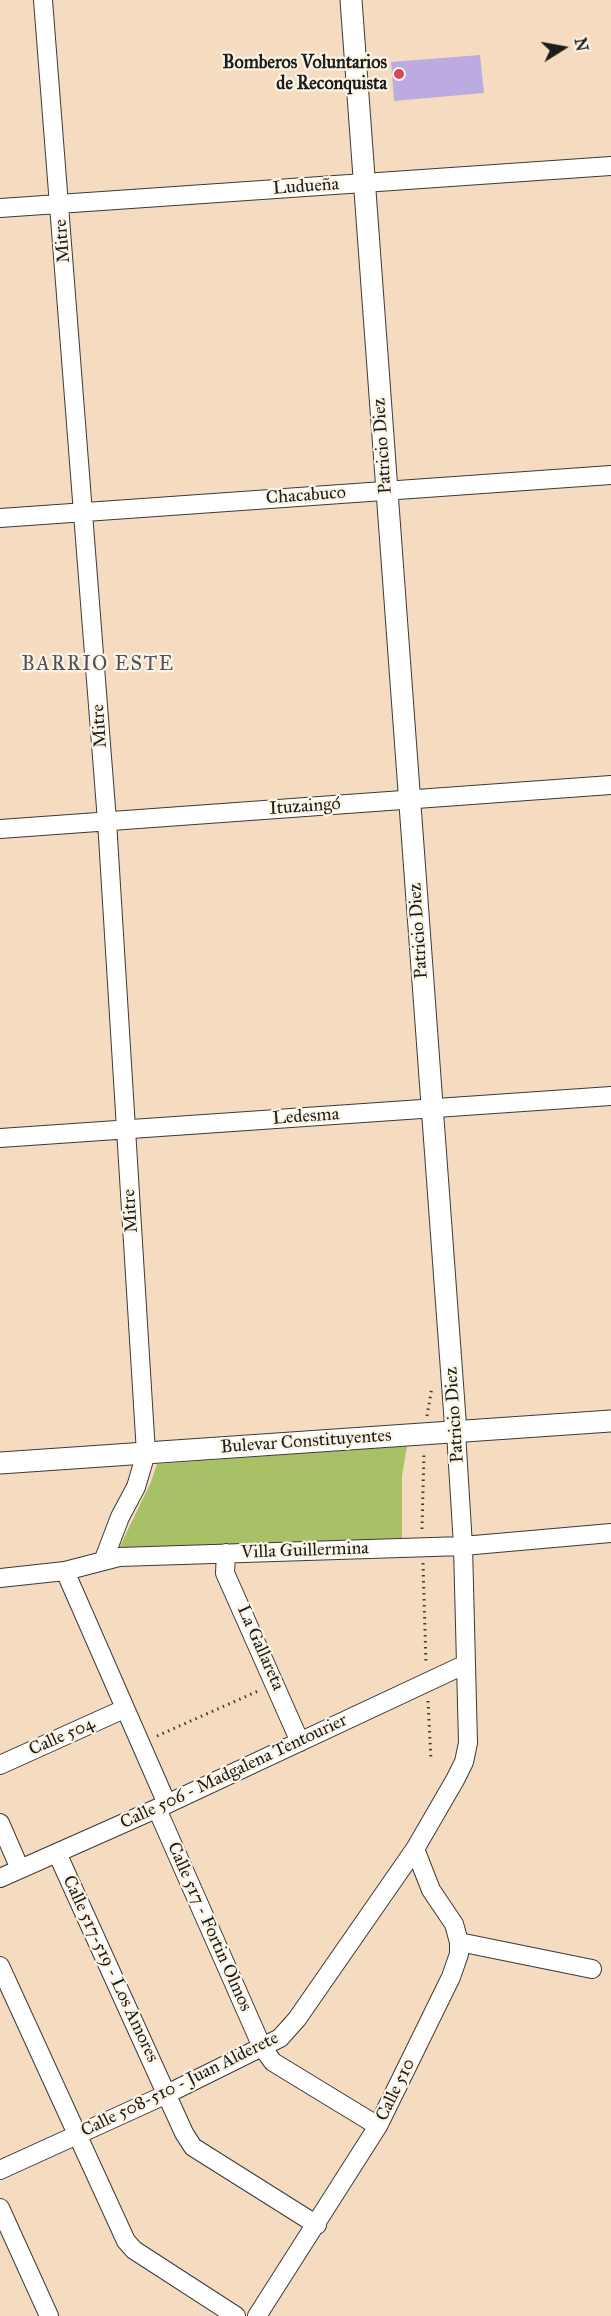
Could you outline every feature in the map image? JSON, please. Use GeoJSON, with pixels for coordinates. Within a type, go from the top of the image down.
{"type":"FeatureCollection","features":[{"type":"Feature","properties":{"kind":"street","name":"Mitre"},"geometry":{"type":"LineString","coordinates":[[43,0],[107,821],[146,1453],[136,1487],[120,1517],[104,1559]]}},
{"type":"Feature","properties":{"kind":"street","name":"Patricio Diez"},"geometry":{"type":"LineString","coordinates":[[351,0],[463,1546],[469,1725],[464,1762],[415,1849]]}},
{"type":"Feature","properties":{"kind":"street","name":"Ludueña"},"geometry":{"type":"LineString","coordinates":[[0,208],[611,166]]}},
{"type":"Feature","properties":{"kind":"street","name":"Chacabuco"},"geometry":{"type":"LineString","coordinates":[[0,518],[611,475]]}},
{"type":"Feature","properties":{"kind":"street","name":"Ituzaingó"},"geometry":{"type":"LineString","coordinates":[[0,829],[611,785]]}},
{"type":"Feature","properties":{"kind":"street","name":"Ledesma"},"geometry":{"type":"LineString","coordinates":[[0,1138],[611,1096]]}},
{"type":"Feature","properties":{"kind":"street","name":"Bulevar Constituyentes"},"geometry":{"type":"LineString","coordinates":[[0,1463],[611,1421]]}},
{"type":"Feature","properties":{"kind":"street","name":"Villa Guillermina"},"geometry":{"type":"LineString","coordinates":[[0,1578],[65,1571],[104,1559],[463,1546],[611,1533]]}},
{"type":"Feature","properties":{"kind":"street","name":"La Gallareta"},"geometry":{"type":"LineString","coordinates":[[226,1553],[225,1573],[276,1682],[300,1742]]}},
{"type":"Feature","properties":{"kind":"street","name":"Calle 517 - Fortin Olmos"},"geometry":{"type":"LineString","coordinates":[[65,1571],[140,1744],[162,1807],[262,2047],[273,2061],[378,2126]]}},
{"type":"Feature","properties":{"kind":"street","name":"Calle 506 - Madgalena Tentourier"},"geometry":{"type":"LineString","coordinates":[[0,1878],[162,1807],[466,1664]]}},
{"type":"Feature","properties":{"kind":"street","name":"Calle 504"},"geometry":{"type":"LineString","coordinates":[[0,1765],[124,1709]]}},
{"type":"Feature","properties":{"kind":"street"},"geometry":{"type":"LineString","coordinates":[[0,1823],[20,1869]]}},
{"type":"Feature","properties":{"kind":"street"},"geometry":{"type":"LineString","coordinates":[[415,1849],[430,1890],[454,1924],[459,1942],[592,1969]]}},
{"type":"Feature","properties":{"kind":"street","name":"Calle 508-510 - Juan Alderete"},"geometry":{"type":"LineString","coordinates":[[0,2170],[167,2094],[262,2047],[289,2031],[415,1849]]}},
{"type":"Feature","properties":{"kind":"street","name":"Calle 517-519 - Los Amores"},"geometry":{"type":"LineString","coordinates":[[57,1853],[184,2133],[193,2147],[317,2225]]}},
{"type":"Feature","properties":{"kind":"street","name":"Calle 510"},"geometry":{"type":"LineString","coordinates":[[257,2316],[378,2126],[451,1977],[459,1954],[459,1942]]}},
{"type":"Feature","properties":{"kind":"street"},"geometry":{"type":"LineString","coordinates":[[0,1966],[126,2241],[134,2250],[236,2316]]}},
{"type":"Feature","properties":{"kind":"street"},"geometry":{"type":"LineString","coordinates":[[0,2208],[49,2316]]}},
{"type":"Feature","properties":{"kind":"path"},"geometry":{"type":"LineString","coordinates":[[431,1760],[421,1489],[425,1435],[434,1379]]}},
{"type":"Feature","properties":{"kind":"path"},"geometry":{"type":"LineString","coordinates":[[140,1744],[276,1682]]}},
{"type":"Feature","properties":{"kind":"green space"},"geometry":{"type":"Polygon","coordinates":[[[407,1446],[402,1476],[402,1538],[121,1552],[120,1546],[151,1482],[157,1464],[407,1446]]]}},
{"type":"Feature","properties":{"kind":"building"},"geometry":{"type":"Polygon","coordinates":[[[480,55],[484,93],[394,101],[391,62],[480,55]]]}},
{"type":"Feature","properties":{"kind":"place","name":"Bomberos Voluntarios de Reconquista"},"geometry":{"type":"Point","coordinates":[399,74]}},
{"type":"Feature","properties":{"kind":"district","name":"BARRIO ESTE"},"geometry":{"type":"Point","coordinates":[98,665]}}]}
